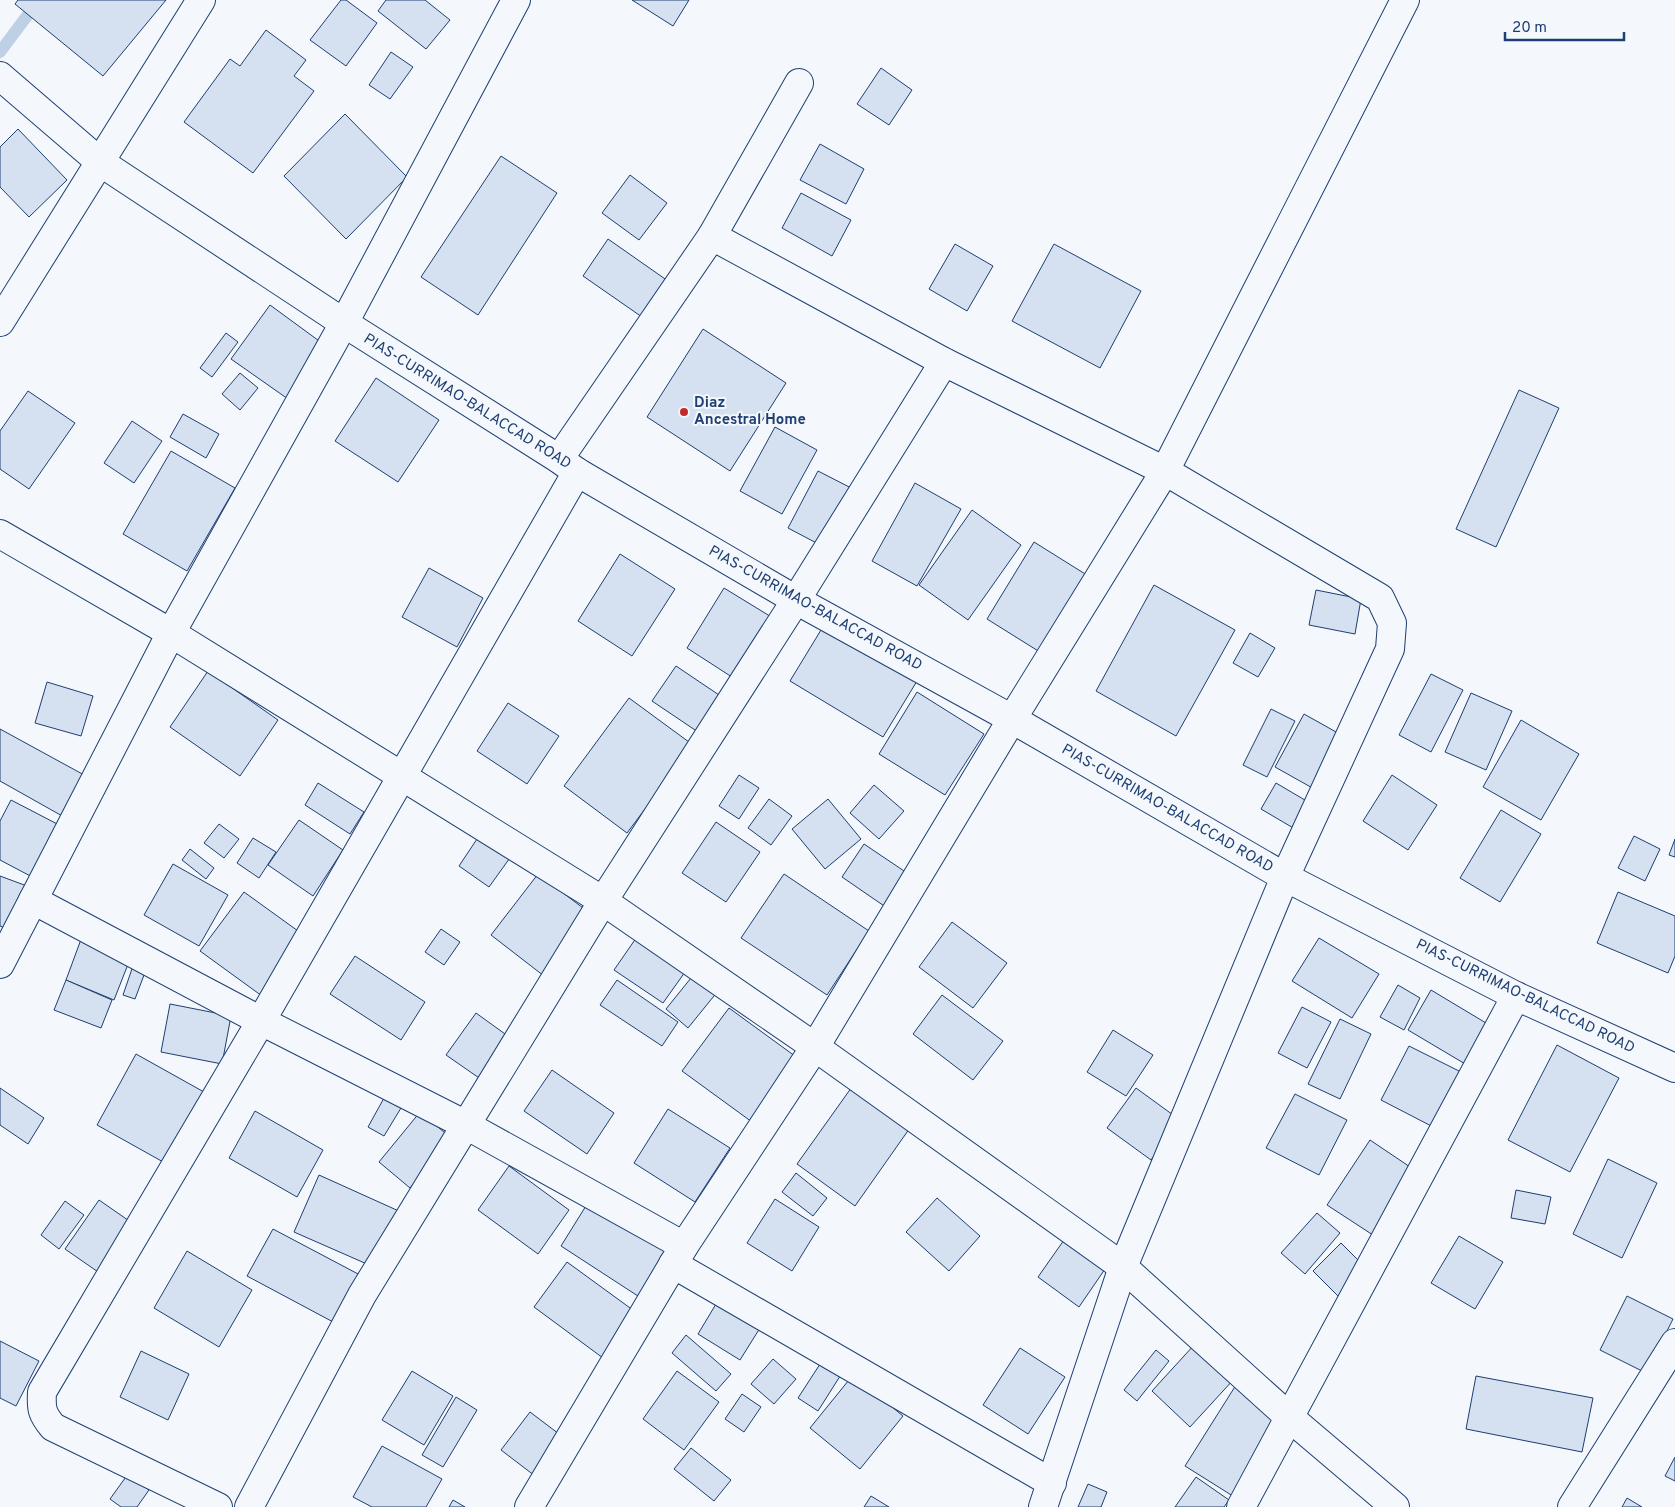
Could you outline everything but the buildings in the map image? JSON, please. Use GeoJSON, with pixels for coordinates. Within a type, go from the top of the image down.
{"type":"FeatureCollection","features":[{"type":"Feature","properties":{"kind":"street"},"geometry":{"type":"LineString","coordinates":[[0,322],[201,0]]}},
{"type":"Feature","properties":{"kind":"street"},"geometry":{"type":"LineString","coordinates":[[0,964],[171,633],[344,324],[516,0]]}},
{"type":"Feature","properties":{"kind":"street"},"geometry":{"type":"LineString","coordinates":[[529,1507],[678,1255],[815,1047],[1164,471],[1405,0]]}},
{"type":"Feature","properties":{"kind":"street","name":"PIAS-CURRIMAO-BALACCAD ROAD"},"geometry":{"type":"LineString","coordinates":[[0,76],[100,162],[344,324],[568,465],[796,600],[1012,719],[1285,877],[1516,996],[1675,1068]]}},
{"type":"Feature","properties":{"kind":"street"},"geometry":{"type":"LineString","coordinates":[[218,1507],[54,1427],[44,1416],[41,1406],[42,1392],[261,1020],[401,776],[568,465],[712,236],[799,83]]}},
{"type":"Feature","properties":{"kind":"street"},"geometry":{"type":"LineString","coordinates":[[33,900],[466,1125],[678,1255],[1048,1495],[1123,1267],[1285,877],[1390,648],[1392,623],[1380,598],[1164,471],[944,362],[712,236]]}},
{"type":"Feature","properties":{"kind":"street"},"geometry":{"type":"LineString","coordinates":[[249,1507],[362,1295],[603,901],[796,600],[944,362]]}},
{"type":"Feature","properties":{"kind":"street"},"geometry":{"type":"LineString","coordinates":[[0,534],[171,633],[603,901],[815,1047],[1123,1267],[1289,1417],[1395,1507]]}},
{"type":"Feature","properties":{"kind":"street"},"geometry":{"type":"LineString","coordinates":[[1241,1507],[1516,996]]}},
{"type":"Feature","properties":{"kind":"street"},"geometry":{"type":"LineString","coordinates":[[1572,1507],[1675,1343]]}},
{"type":"Feature","properties":{"kind":"waterway"},"geometry":{"type":"LineString","coordinates":[[0,52],[39,0]]}},
{"type":"Feature","properties":{"kind":"place","name":"Diaz Ancestral Home"},"geometry":{"type":"Point","coordinates":[684,412]}}]}
